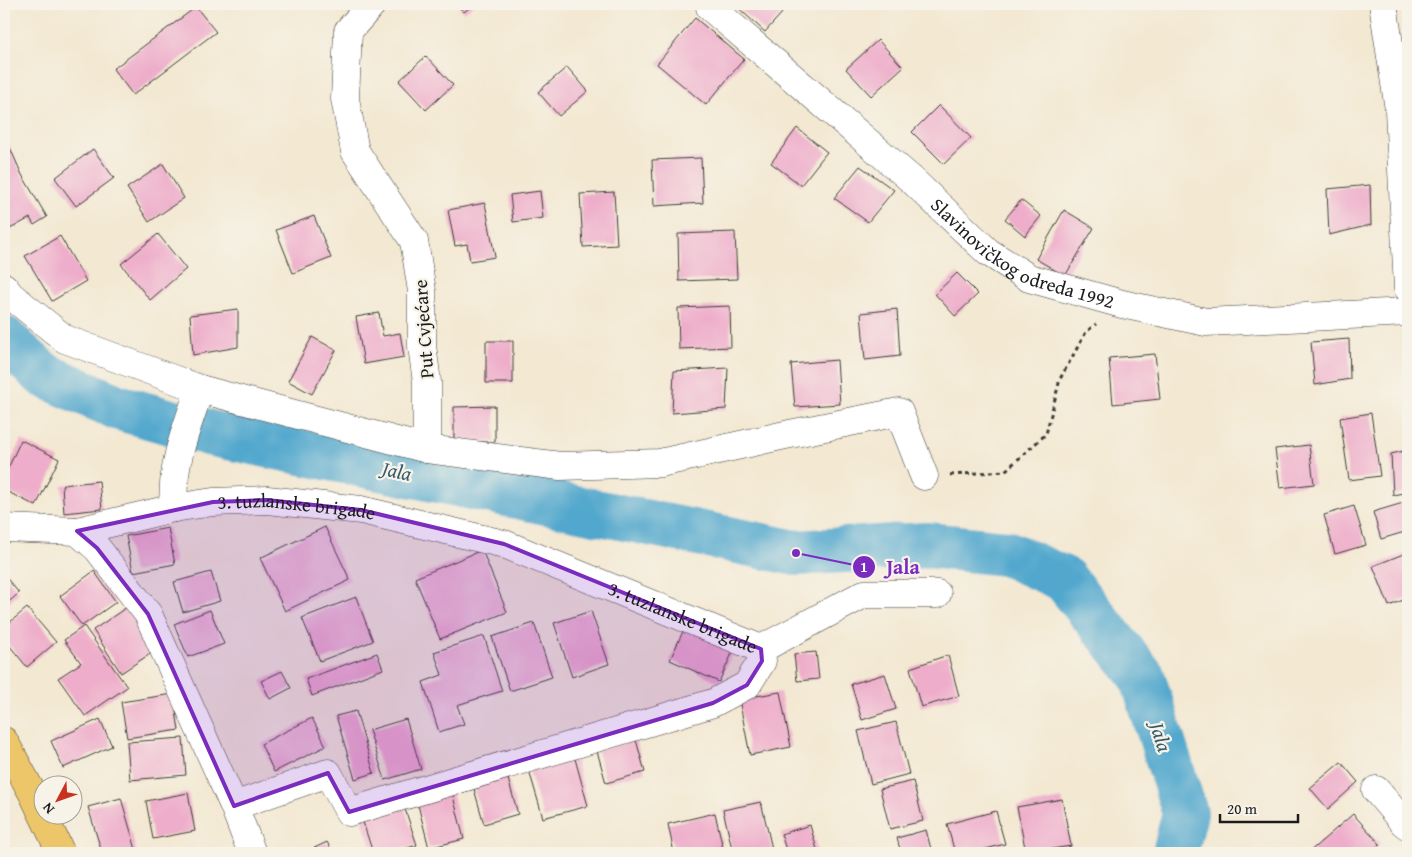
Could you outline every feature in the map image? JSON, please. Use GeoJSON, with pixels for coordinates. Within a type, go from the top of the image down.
{"type":"FeatureCollection","features":[{"type":"Feature","properties":{"kind":"main road"},"geometry":{"type":"LineString","coordinates":[[4,740],[33,794],[60,853]]}},
{"type":"Feature","properties":{"kind":"street","name":"Put Cvjećare"},"geometry":{"type":"LineString","coordinates":[[372,4],[348,31],[344,99],[355,151],[414,241],[422,291],[422,346],[427,382],[427,448]]}},
{"type":"Feature","properties":{"kind":"street"},"geometry":{"type":"LineString","coordinates":[[1384,4],[1404,109],[1408,288]]}},
{"type":"Feature","properties":{"kind":"street","name":"Slavinovičkog odreda 1992"},"geometry":{"type":"LineString","coordinates":[[710,7],[912,180],[988,252],[1028,278],[1122,304],[1206,322],[1408,312]]}},
{"type":"Feature","properties":{"kind":"street"},"geometry":{"type":"LineString","coordinates":[[4,287],[10,295],[65,339],[198,395],[427,448],[560,466],[660,463],[900,412],[924,476]]}},
{"type":"Feature","properties":{"kind":"street"},"geometry":{"type":"LineString","coordinates":[[174,508],[175,470],[198,395]]}},
{"type":"Feature","properties":{"kind":"street","name":"3. tuzlanske brigade"},"geometry":{"type":"LineString","coordinates":[[4,528],[77,531],[174,508],[213,502],[268,500],[361,510],[504,544],[761,649],[762,661],[747,685],[713,703],[349,812],[328,773],[234,806]]}},
{"type":"Feature","properties":{"kind":"street"},"geometry":{"type":"LineString","coordinates":[[77,531],[97,548],[148,614],[234,806],[252,853]]}},
{"type":"Feature","properties":{"kind":"street"},"geometry":{"type":"LineString","coordinates":[[761,649],[864,594],[937,594]]}},
{"type":"Feature","properties":{"kind":"street"},"geometry":{"type":"LineString","coordinates":[[1376,790],[1408,826]]}},
{"type":"Feature","properties":{"kind":"path"},"geometry":{"type":"LineString","coordinates":[[924,476],[1005,471],[1046,434],[1060,379],[1086,332],[1122,304]]}},
{"type":"Feature","properties":{"kind":"highlighted area"},"geometry":{"type":"Polygon","coordinates":[[[267,500],[361,510],[504,544],[761,649],[762,661],[747,685],[713,703],[349,812],[328,773],[234,806],[148,614],[97,548],[77,531],[213,502],[267,500]]]}},
{"type":"Feature","properties":{"kind":"building"},"geometry":{"type":"Polygon","coordinates":[[[456,4],[474,4],[464,12],[456,4]]]}},
{"type":"Feature","properties":{"kind":"building"},"geometry":{"type":"Polygon","coordinates":[[[734,4],[790,4],[765,32],[734,4]]]}},
{"type":"Feature","properties":{"kind":"building"},"geometry":{"type":"Polygon","coordinates":[[[196,7],[216,32],[133,95],[113,69],[196,7]]]}},
{"type":"Feature","properties":{"kind":"building"},"geometry":{"type":"Polygon","coordinates":[[[695,18],[744,59],[706,105],[657,64],[695,18]]]}},
{"type":"Feature","properties":{"kind":"building"},"geometry":{"type":"Polygon","coordinates":[[[878,40],[903,67],[871,96],[846,69],[878,40]]]}},
{"type":"Feature","properties":{"kind":"building"},"geometry":{"type":"Polygon","coordinates":[[[426,56],[453,85],[426,110],[399,81],[426,56]]]}},
{"type":"Feature","properties":{"kind":"building"},"geometry":{"type":"Polygon","coordinates":[[[567,67],[588,91],[559,116],[538,92],[567,67]]]}},
{"type":"Feature","properties":{"kind":"building"},"geometry":{"type":"Polygon","coordinates":[[[939,105],[971,138],[944,164],[912,132],[939,105]]]}},
{"type":"Feature","properties":{"kind":"building"},"geometry":{"type":"Polygon","coordinates":[[[797,128],[827,152],[801,185],[771,163],[797,128]]]}},
{"type":"Feature","properties":{"kind":"building"},"geometry":{"type":"Polygon","coordinates":[[[4,134],[22,175],[47,217],[34,225],[30,218],[8,230],[4,222],[4,134]]]}},
{"type":"Feature","properties":{"kind":"building"},"geometry":{"type":"Polygon","coordinates":[[[93,149],[114,178],[76,206],[55,178],[93,149]]]}},
{"type":"Feature","properties":{"kind":"building"},"geometry":{"type":"Polygon","coordinates":[[[701,158],[703,203],[654,206],[652,160],[701,158]]]}},
{"type":"Feature","properties":{"kind":"building"},"geometry":{"type":"Polygon","coordinates":[[[163,164],[184,198],[149,222],[127,188],[163,164]]]}},
{"type":"Feature","properties":{"kind":"building"},"geometry":{"type":"Polygon","coordinates":[[[860,166],[894,190],[868,222],[834,198],[860,166]]]}},
{"type":"Feature","properties":{"kind":"building"},"geometry":{"type":"Polygon","coordinates":[[[1370,185],[1371,225],[1329,235],[1327,189],[1370,185]]]}},
{"type":"Feature","properties":{"kind":"building"},"geometry":{"type":"Polygon","coordinates":[[[540,191],[543,218],[513,222],[510,195],[540,191]]]}},
{"type":"Feature","properties":{"kind":"building"},"geometry":{"type":"Polygon","coordinates":[[[614,192],[617,245],[583,247],[580,194],[614,192]]]}},
{"type":"Feature","properties":{"kind":"building"},"geometry":{"type":"Polygon","coordinates":[[[1021,200],[1041,216],[1025,236],[1005,219],[1021,200]]]}},
{"type":"Feature","properties":{"kind":"building"},"geometry":{"type":"Polygon","coordinates":[[[485,203],[495,257],[470,261],[467,244],[455,246],[448,210],[485,203]]]}},
{"type":"Feature","properties":{"kind":"building"},"geometry":{"type":"Polygon","coordinates":[[[1064,210],[1094,228],[1065,276],[1036,259],[1064,210]]]}},
{"type":"Feature","properties":{"kind":"building"},"geometry":{"type":"Polygon","coordinates":[[[314,216],[331,258],[293,273],[276,230],[314,216]]]}},
{"type":"Feature","properties":{"kind":"building"},"geometry":{"type":"Polygon","coordinates":[[[735,232],[737,279],[679,281],[678,234],[735,232]]]}},
{"type":"Feature","properties":{"kind":"building"},"geometry":{"type":"Polygon","coordinates":[[[158,234],[186,269],[150,300],[121,264],[158,234]]]}},
{"type":"Feature","properties":{"kind":"building"},"geometry":{"type":"Polygon","coordinates":[[[60,236],[86,281],[52,301],[25,256],[60,236]]]}},
{"type":"Feature","properties":{"kind":"building"},"geometry":{"type":"Polygon","coordinates":[[[957,273],[978,294],[955,316],[935,294],[957,273]]]}},
{"type":"Feature","properties":{"kind":"building"},"geometry":{"type":"Polygon","coordinates":[[[730,306],[731,347],[679,349],[678,308],[730,306]]]}},
{"type":"Feature","properties":{"kind":"building"},"geometry":{"type":"Polygon","coordinates":[[[238,309],[238,347],[193,355],[190,315],[238,309]]]}},
{"type":"Feature","properties":{"kind":"building"},"geometry":{"type":"Polygon","coordinates":[[[897,309],[900,356],[865,360],[861,313],[897,309]]]}},
{"type":"Feature","properties":{"kind":"building"},"geometry":{"type":"Polygon","coordinates":[[[379,313],[383,336],[400,333],[404,357],[364,364],[356,317],[379,313]]]}},
{"type":"Feature","properties":{"kind":"building"},"geometry":{"type":"Polygon","coordinates":[[[312,337],[336,350],[312,394],[288,381],[312,337]]]}},
{"type":"Feature","properties":{"kind":"building"},"geometry":{"type":"Polygon","coordinates":[[[1349,339],[1350,379],[1315,385],[1311,342],[1349,339]]]}},
{"type":"Feature","properties":{"kind":"building"},"geometry":{"type":"Polygon","coordinates":[[[486,341],[513,341],[513,383],[486,383],[486,341]]]}},
{"type":"Feature","properties":{"kind":"building"},"geometry":{"type":"Polygon","coordinates":[[[1155,354],[1160,399],[1113,404],[1109,358],[1155,354]]]}},
{"type":"Feature","properties":{"kind":"building"},"geometry":{"type":"Polygon","coordinates":[[[837,360],[840,404],[795,407],[791,364],[837,360]]]}},
{"type":"Feature","properties":{"kind":"building"},"geometry":{"type":"Polygon","coordinates":[[[728,368],[726,409],[672,413],[674,371],[728,368]]]}},
{"type":"Feature","properties":{"kind":"building"},"geometry":{"type":"Polygon","coordinates":[[[495,406],[495,442],[454,442],[454,407],[495,406]]]}},
{"type":"Feature","properties":{"kind":"building"},"geometry":{"type":"Polygon","coordinates":[[[1371,413],[1380,476],[1349,480],[1340,418],[1371,413]]]}},
{"type":"Feature","properties":{"kind":"building"},"geometry":{"type":"Polygon","coordinates":[[[21,440],[59,459],[36,506],[4,490],[4,477],[21,440]]]}},
{"type":"Feature","properties":{"kind":"building"},"geometry":{"type":"Polygon","coordinates":[[[1309,445],[1314,484],[1280,488],[1275,449],[1309,445]]]}},
{"type":"Feature","properties":{"kind":"building"},"geometry":{"type":"Polygon","coordinates":[[[1408,450],[1408,492],[1393,495],[1391,454],[1408,450]]]}},
{"type":"Feature","properties":{"kind":"building"},"geometry":{"type":"Polygon","coordinates":[[[99,481],[102,509],[64,513],[62,485],[99,481]]]}},
{"type":"Feature","properties":{"kind":"building"},"geometry":{"type":"Polygon","coordinates":[[[1403,503],[1408,522],[1408,531],[1381,539],[1373,512],[1403,503]]]}},
{"type":"Feature","properties":{"kind":"building"},"geometry":{"type":"Polygon","coordinates":[[[1354,506],[1366,545],[1335,554],[1324,515],[1354,506]]]}},
{"type":"Feature","properties":{"kind":"building"},"geometry":{"type":"Polygon","coordinates":[[[325,527],[350,580],[285,611],[260,558],[325,527]]]}},
{"type":"Feature","properties":{"kind":"building"},"geometry":{"type":"Polygon","coordinates":[[[168,528],[175,564],[133,572],[126,536],[168,528]]]}},
{"type":"Feature","properties":{"kind":"building"},"geometry":{"type":"Polygon","coordinates":[[[482,550],[507,612],[440,639],[415,578],[482,550]]]}},
{"type":"Feature","properties":{"kind":"building"},"geometry":{"type":"Polygon","coordinates":[[[1406,553],[1408,557],[1408,598],[1389,606],[1373,566],[1406,553]]]}},
{"type":"Feature","properties":{"kind":"building"},"geometry":{"type":"Polygon","coordinates":[[[94,571],[116,602],[82,626],[60,596],[94,571]]]}},
{"type":"Feature","properties":{"kind":"building"},"geometry":{"type":"Polygon","coordinates":[[[211,572],[220,601],[183,612],[174,582],[211,572]]]}},
{"type":"Feature","properties":{"kind":"building"},"geometry":{"type":"Polygon","coordinates":[[[4,575],[19,593],[4,606],[4,575]]]}},
{"type":"Feature","properties":{"kind":"building"},"geometry":{"type":"Polygon","coordinates":[[[356,597],[373,641],[320,661],[302,618],[356,597]]]}},
{"type":"Feature","properties":{"kind":"building"},"geometry":{"type":"Polygon","coordinates":[[[127,607],[156,650],[121,673],[93,630],[127,607]]]}},
{"type":"Feature","properties":{"kind":"building"},"geometry":{"type":"Polygon","coordinates":[[[27,608],[56,642],[27,667],[4,639],[4,627],[27,608]]]}},
{"type":"Feature","properties":{"kind":"building"},"geometry":{"type":"Polygon","coordinates":[[[210,610],[224,644],[188,657],[174,624],[210,610]]]}},
{"type":"Feature","properties":{"kind":"building"},"geometry":{"type":"Polygon","coordinates":[[[591,611],[609,664],[572,677],[554,623],[591,611]]]}},
{"type":"Feature","properties":{"kind":"building"},"geometry":{"type":"Polygon","coordinates":[[[534,623],[552,677],[510,691],[492,637],[534,623]]]}},
{"type":"Feature","properties":{"kind":"building"},"geometry":{"type":"Polygon","coordinates":[[[84,626],[127,687],[85,716],[58,678],[81,663],[64,640],[84,626]]]}},
{"type":"Feature","properties":{"kind":"building"},"geometry":{"type":"Polygon","coordinates":[[[685,627],[734,649],[719,682],[670,660],[685,627]]]}},
{"type":"Feature","properties":{"kind":"building"},"geometry":{"type":"Polygon","coordinates":[[[484,636],[502,691],[457,705],[464,724],[439,732],[423,682],[442,675],[434,652],[484,636]]]}},
{"type":"Feature","properties":{"kind":"building"},"geometry":{"type":"Polygon","coordinates":[[[816,652],[819,679],[797,681],[794,654],[816,652]]]}},
{"type":"Feature","properties":{"kind":"building"},"geometry":{"type":"Polygon","coordinates":[[[377,653],[383,669],[312,696],[306,679],[377,653]]]}},
{"type":"Feature","properties":{"kind":"building"},"geometry":{"type":"Polygon","coordinates":[[[948,655],[959,696],[921,707],[910,668],[948,655]]]}},
{"type":"Feature","properties":{"kind":"building"},"geometry":{"type":"Polygon","coordinates":[[[282,671],[291,688],[270,699],[261,681],[282,671]]]}},
{"type":"Feature","properties":{"kind":"building"},"geometry":{"type":"Polygon","coordinates":[[[885,674],[896,709],[862,720],[851,684],[885,674]]]}},
{"type":"Feature","properties":{"kind":"building"},"geometry":{"type":"Polygon","coordinates":[[[780,692],[791,747],[750,755],[739,699],[780,692]]]}},
{"type":"Feature","properties":{"kind":"building"},"geometry":{"type":"Polygon","coordinates":[[[173,694],[179,730],[127,738],[121,702],[173,694]]]}},
{"type":"Feature","properties":{"kind":"building"},"geometry":{"type":"Polygon","coordinates":[[[356,711],[374,773],[355,779],[336,716],[356,711]]]}},
{"type":"Feature","properties":{"kind":"building"},"geometry":{"type":"Polygon","coordinates":[[[312,718],[326,746],[274,772],[261,744],[312,718]]]}},
{"type":"Feature","properties":{"kind":"building"},"geometry":{"type":"Polygon","coordinates":[[[100,719],[112,746],[63,768],[51,741],[100,719]]]}},
{"type":"Feature","properties":{"kind":"building"},"geometry":{"type":"Polygon","coordinates":[[[406,719],[421,769],[385,780],[369,730],[406,719]]]}},
{"type":"Feature","properties":{"kind":"building"},"geometry":{"type":"Polygon","coordinates":[[[896,722],[909,774],[871,784],[858,731],[896,722]]]}},
{"type":"Feature","properties":{"kind":"building"},"geometry":{"type":"Polygon","coordinates":[[[183,738],[186,775],[130,780],[127,742],[183,738]]]}},
{"type":"Feature","properties":{"kind":"building"},"geometry":{"type":"Polygon","coordinates":[[[636,740],[645,772],[606,783],[597,751],[636,740]]]}},
{"type":"Feature","properties":{"kind":"building"},"geometry":{"type":"Polygon","coordinates":[[[574,755],[588,806],[543,818],[528,767],[574,755]]]}},
{"type":"Feature","properties":{"kind":"building"},"geometry":{"type":"Polygon","coordinates":[[[1341,762],[1358,782],[1328,809],[1310,788],[1341,762]]]}},
{"type":"Feature","properties":{"kind":"building"},"geometry":{"type":"Polygon","coordinates":[[[506,772],[518,814],[484,824],[472,782],[506,772]]]}},
{"type":"Feature","properties":{"kind":"building"},"geometry":{"type":"Polygon","coordinates":[[[913,781],[923,821],[890,829],[880,789],[913,781]]]}},
{"type":"Feature","properties":{"kind":"building"},"geometry":{"type":"Polygon","coordinates":[[[452,792],[464,839],[429,848],[417,801],[452,792]]]}},
{"type":"Feature","properties":{"kind":"building"},"geometry":{"type":"Polygon","coordinates":[[[188,793],[195,831],[153,839],[146,801],[188,793]]]}},
{"type":"Feature","properties":{"kind":"building"},"geometry":{"type":"Polygon","coordinates":[[[121,798],[137,853],[102,853],[88,807],[121,798]]]}},
{"type":"Feature","properties":{"kind":"building"},"geometry":{"type":"Polygon","coordinates":[[[1062,799],[1071,846],[1026,853],[1017,807],[1062,799]]]}},
{"type":"Feature","properties":{"kind":"building"},"geometry":{"type":"Polygon","coordinates":[[[761,802],[773,853],[733,853],[723,810],[761,802]]]}},
{"type":"Feature","properties":{"kind":"building"},"geometry":{"type":"Polygon","coordinates":[[[403,803],[417,845],[391,853],[373,853],[361,816],[403,803]]]}},
{"type":"Feature","properties":{"kind":"building"},"geometry":{"type":"Polygon","coordinates":[[[996,811],[1005,844],[970,853],[955,853],[947,824],[996,811]]]}},
{"type":"Feature","properties":{"kind":"building"},"geometry":{"type":"Polygon","coordinates":[[[715,813],[724,853],[674,853],[668,824],[715,813]]]}},
{"type":"Feature","properties":{"kind":"building"},"geometry":{"type":"Polygon","coordinates":[[[1353,814],[1380,844],[1370,853],[1308,853],[1353,814]]]}},
{"type":"Feature","properties":{"kind":"building"},"geometry":{"type":"Polygon","coordinates":[[[810,825],[818,853],[787,853],[781,834],[810,825]]]}},
{"type":"Feature","properties":{"kind":"building"},"geometry":{"type":"Polygon","coordinates":[[[926,830],[932,853],[901,853],[897,838],[926,830]]]}},
{"type":"Feature","properties":{"kind":"building"},"geometry":{"type":"Polygon","coordinates":[[[327,842],[333,853],[304,853],[327,842]]]}},
{"type":"Feature","properties":{"kind":"waterway","name":"Jala"},"geometry":{"type":"LineString","coordinates":[[4,339],[44,375],[117,407],[213,434],[796,553],[927,545],[1006,553],[1064,579],[1142,676],[1185,813],[1175,853]]}},
{"type":"Feature","properties":{"kind":"place","name":"Jala"},"geometry":{"type":"Point","coordinates":[796,553]}}]}
